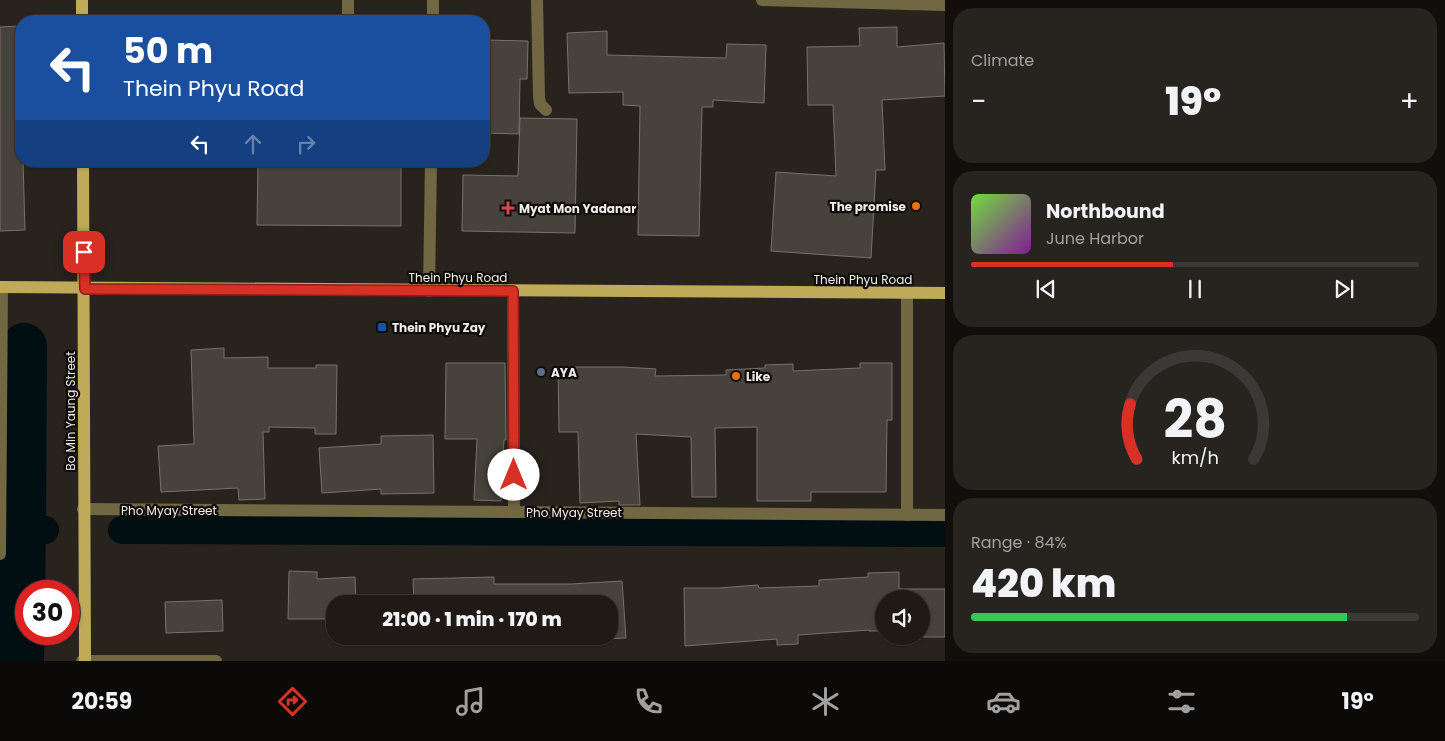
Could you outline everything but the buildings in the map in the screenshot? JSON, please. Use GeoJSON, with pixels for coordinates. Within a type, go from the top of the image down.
{"type":"FeatureCollection","features":[{"type":"Feature","properties":{"kind":"main road"},"geometry":{"type":"LineString","coordinates":[[82,0],[82,15]]}},
{"type":"Feature","properties":{"kind":"main road","name":"Bo Min Yaung Street"},"geometry":{"type":"LineString","coordinates":[[83,167],[85,289],[84,661]]}},
{"type":"Feature","properties":{"kind":"main road","name":"Thein Phyu Road"},"geometry":{"type":"LineString","coordinates":[[1,287],[945,293]]}},
{"type":"Feature","properties":{"kind":"street"},"geometry":{"type":"LineString","coordinates":[[348,0],[348,15]]}},
{"type":"Feature","properties":{"kind":"street"},"geometry":{"type":"LineString","coordinates":[[433,0],[433,15]]}},
{"type":"Feature","properties":{"kind":"street"},"geometry":{"type":"LineString","coordinates":[[537,0],[539,97],[540,104],[546,110]]}},
{"type":"Feature","properties":{"kind":"street"},"geometry":{"type":"LineString","coordinates":[[762,0],[945,5]]}},
{"type":"Feature","properties":{"kind":"street"},"geometry":{"type":"LineString","coordinates":[[429,291],[431,167]]}},
{"type":"Feature","properties":{"kind":"street"},"geometry":{"type":"LineString","coordinates":[[0,554],[1,287]]}},
{"type":"Feature","properties":{"kind":"street"},"geometry":{"type":"LineString","coordinates":[[513,291],[514,512]]}},
{"type":"Feature","properties":{"kind":"street"},"geometry":{"type":"LineString","coordinates":[[907,293],[907,515]]}},
{"type":"Feature","properties":{"kind":"street","name":"Pho Myay Street"},"geometry":{"type":"LineString","coordinates":[[83,509],[945,515]]}},
{"type":"Feature","properties":{"kind":"street"},"geometry":{"type":"LineString","coordinates":[[84,661],[216,661]]}},
{"type":"Feature","properties":{"kind":"waterway"},"geometry":{"type":"LineString","coordinates":[[21,661],[24,346]]}},
{"type":"Feature","properties":{"kind":"waterway"},"geometry":{"type":"LineString","coordinates":[[23,530],[45,530]]}},
{"type":"Feature","properties":{"kind":"waterway"},"geometry":{"type":"LineString","coordinates":[[122,530],[945,533]]}},
{"type":"Feature","properties":{"kind":"place","name":"The promise"},"geometry":{"type":"Point","coordinates":[916,206]}},
{"type":"Feature","properties":{"kind":"place","name":"Myat Mon Yadanar"},"geometry":{"type":"Point","coordinates":[508,208]}},
{"type":"Feature","properties":{"kind":"place","name":"Thein Phyu Zay"},"geometry":{"type":"Point","coordinates":[382,327]}},
{"type":"Feature","properties":{"kind":"place","name":"AYA"},"geometry":{"type":"Point","coordinates":[541,372]}},
{"type":"Feature","properties":{"kind":"place","name":"Like"},"geometry":{"type":"Point","coordinates":[736,376]}},
{"type":"Feature","properties":{"kind":"route"},"geometry":{"type":"LineString","coordinates":[[84,252],[85,289],[513,291],[514,475]]}}]}
